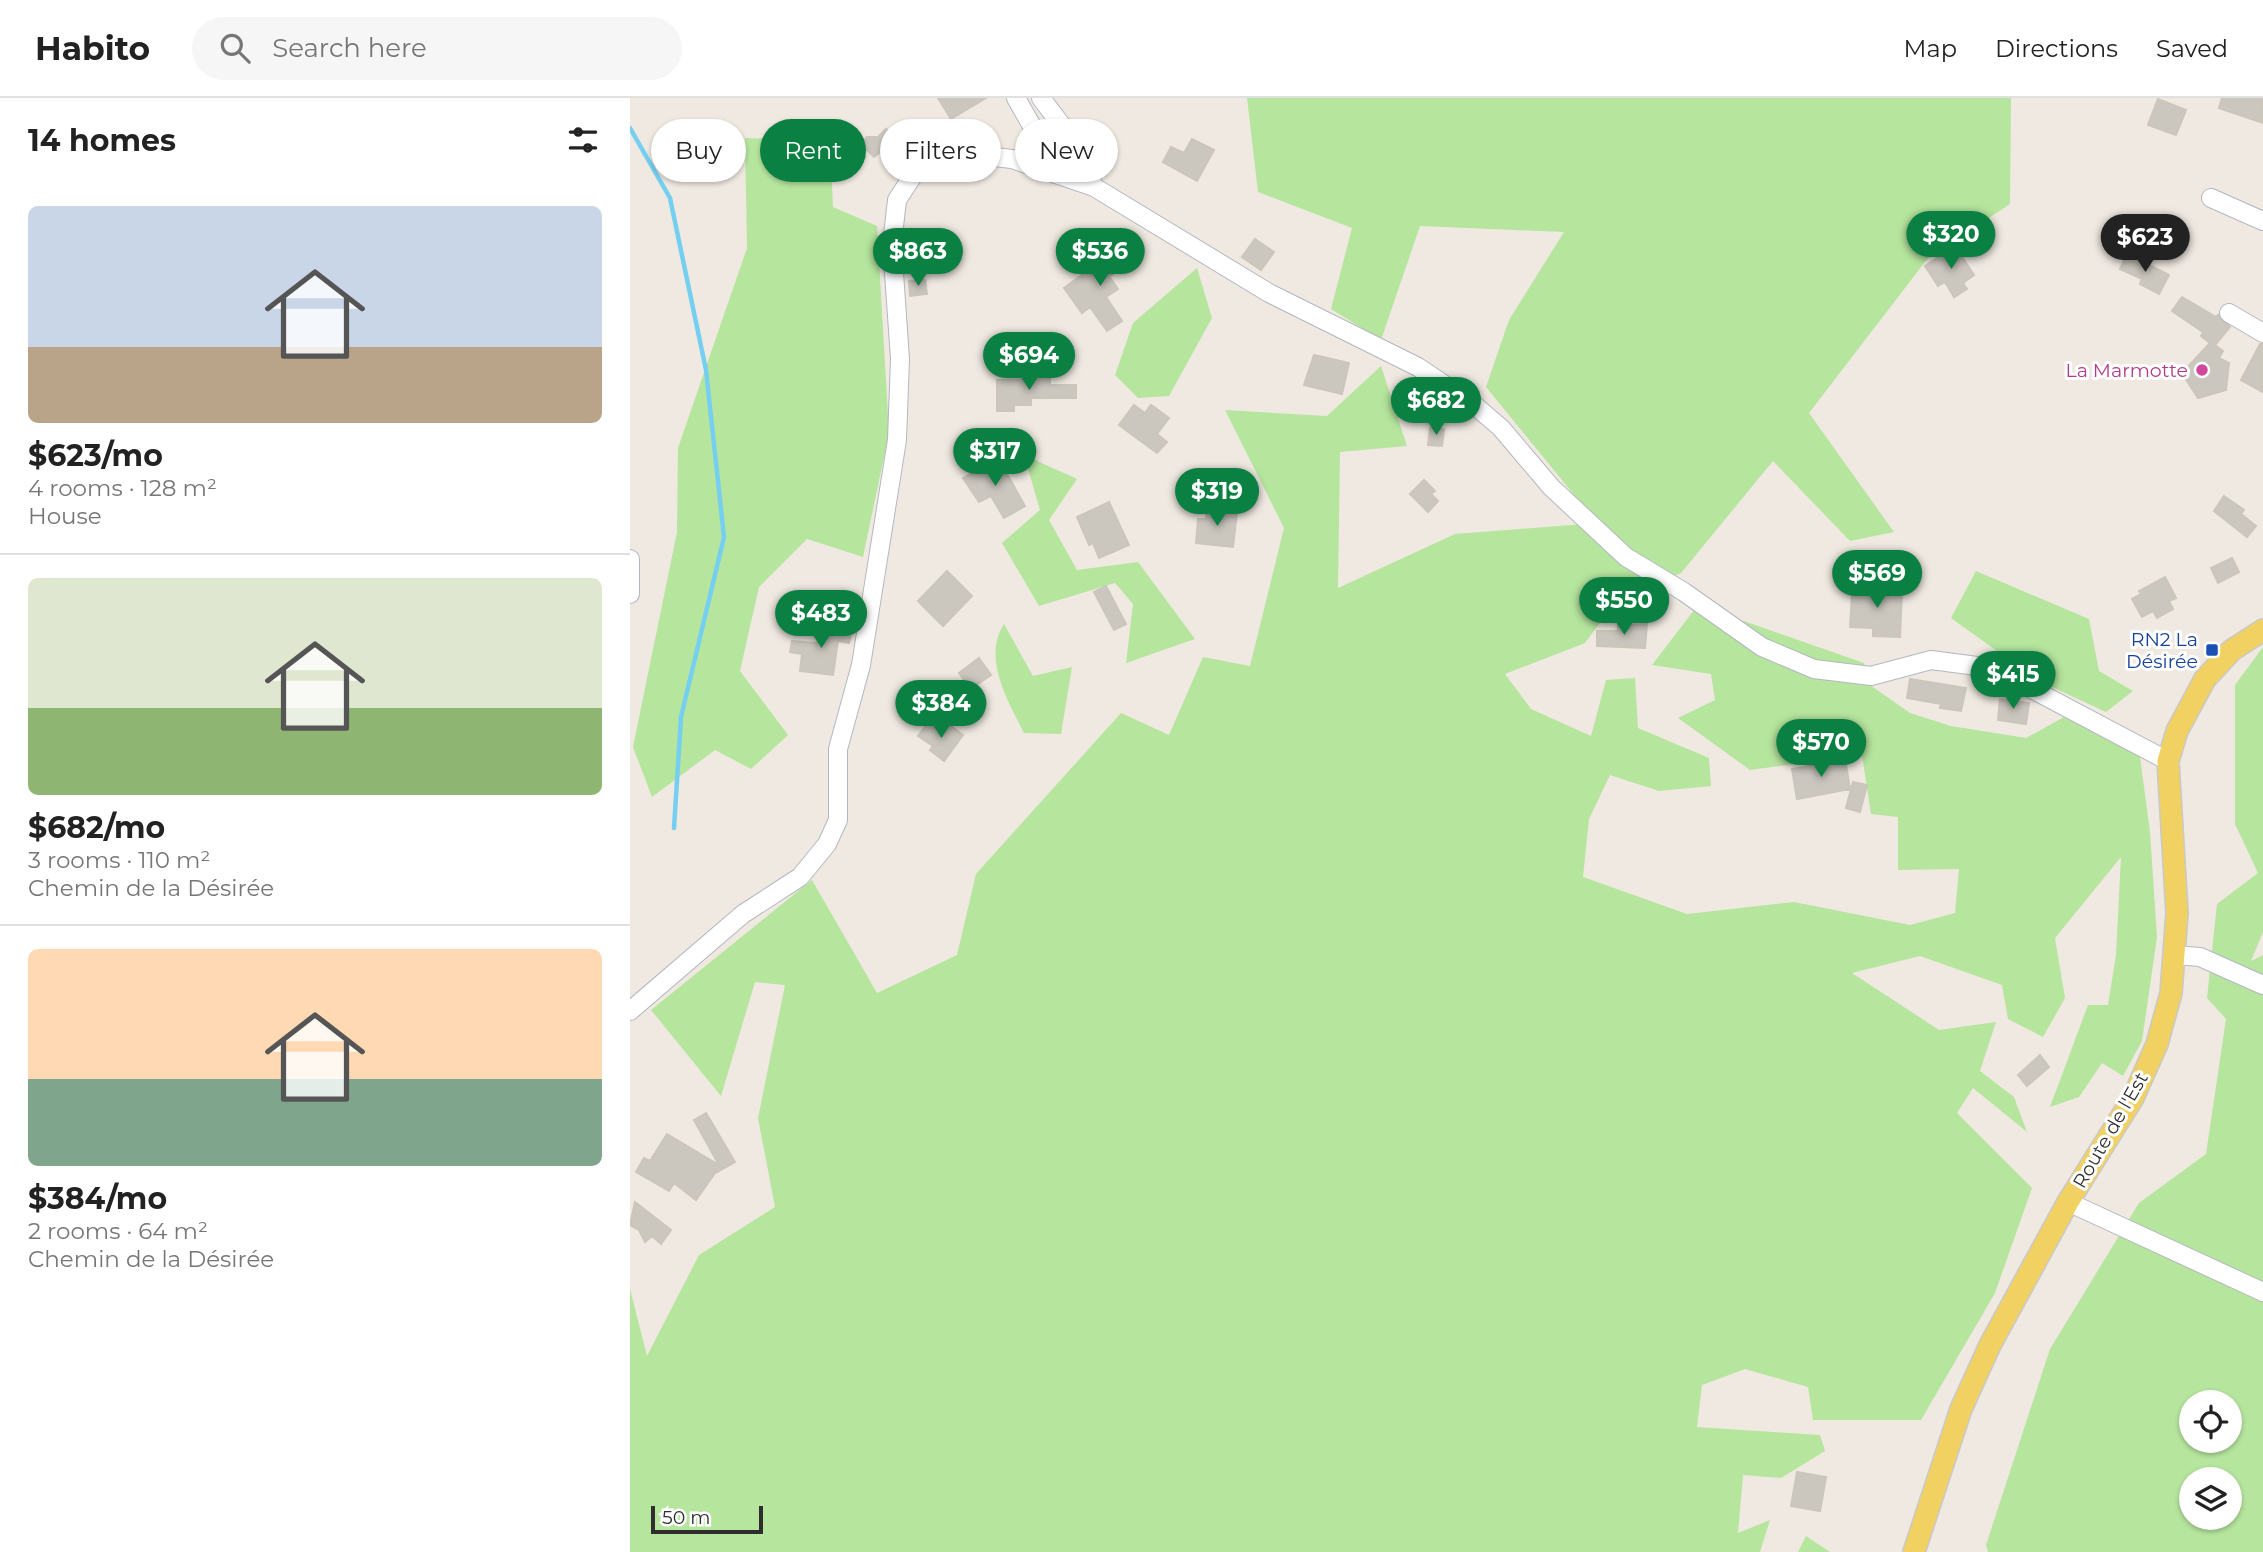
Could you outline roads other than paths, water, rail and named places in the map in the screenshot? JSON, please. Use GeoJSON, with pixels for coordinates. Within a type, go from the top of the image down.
{"type":"FeatureCollection","features":[{"type":"Feature","properties":{"kind":"main road","name":"Route de l'Est"},"geometry":{"type":"LineString","coordinates":[[1914,1552],[1961,1409],[1990,1345],[2068,1202],[2133,1098],[2157,1044],[2171,993],[2176,913],[2168,761],[2177,731],[2205,679],[2232,650],[2263,630]]}},
{"type":"Feature","properties":{"kind":"street"},"geometry":{"type":"LineString","coordinates":[[1016,98],[1028,119]]}},
{"type":"Feature","properties":{"kind":"street"},"geometry":{"type":"LineString","coordinates":[[1041,98],[1075,143],[1094,187]]}},
{"type":"Feature","properties":{"kind":"street"},"geometry":{"type":"LineString","coordinates":[[630,1011],[743,914],[800,877],[827,844],[838,820],[838,749],[861,665],[897,440],[900,359],[892,244],[897,200],[916,171],[941,157],[959,153],[1015,160]]}},
{"type":"Feature","properties":{"kind":"street"},"geometry":{"type":"LineString","coordinates":[[1081,182],[1094,187],[1269,293],[1418,366],[1473,404],[1501,428],[1551,487],[1626,557],[1684,592],[1762,647],[1814,669],[1871,676],[1931,660],[1992,668],[2168,761]]}},
{"type":"Feature","properties":{"kind":"street"},"geometry":{"type":"LineString","coordinates":[[2211,198],[2263,221]]}},
{"type":"Feature","properties":{"kind":"street"},"geometry":{"type":"LineString","coordinates":[[2230,313],[2263,333]]}},
{"type":"Feature","properties":{"kind":"street"},"geometry":{"type":"LineString","coordinates":[[630,559],[630,594]]}},
{"type":"Feature","properties":{"kind":"street"},"geometry":{"type":"LineString","coordinates":[[2174,955],[2200,957],[2263,985]]}},
{"type":"Feature","properties":{"kind":"street"},"geometry":{"type":"LineString","coordinates":[[2068,1202],[2263,1292]]}},
{"type":"Feature","properties":{"kind":"waterway"},"geometry":{"type":"LineString","coordinates":[[630,128],[670,198],[706,370],[724,537],[681,717],[674,828]]}},
{"type":"Feature","properties":{"kind":"place","name":"La Marmotte"},"geometry":{"type":"Point","coordinates":[2202,370]}},
{"type":"Feature","properties":{"kind":"place","name":"RN2 La Désirée"},"geometry":{"type":"Point","coordinates":[2212,650]}}]}
